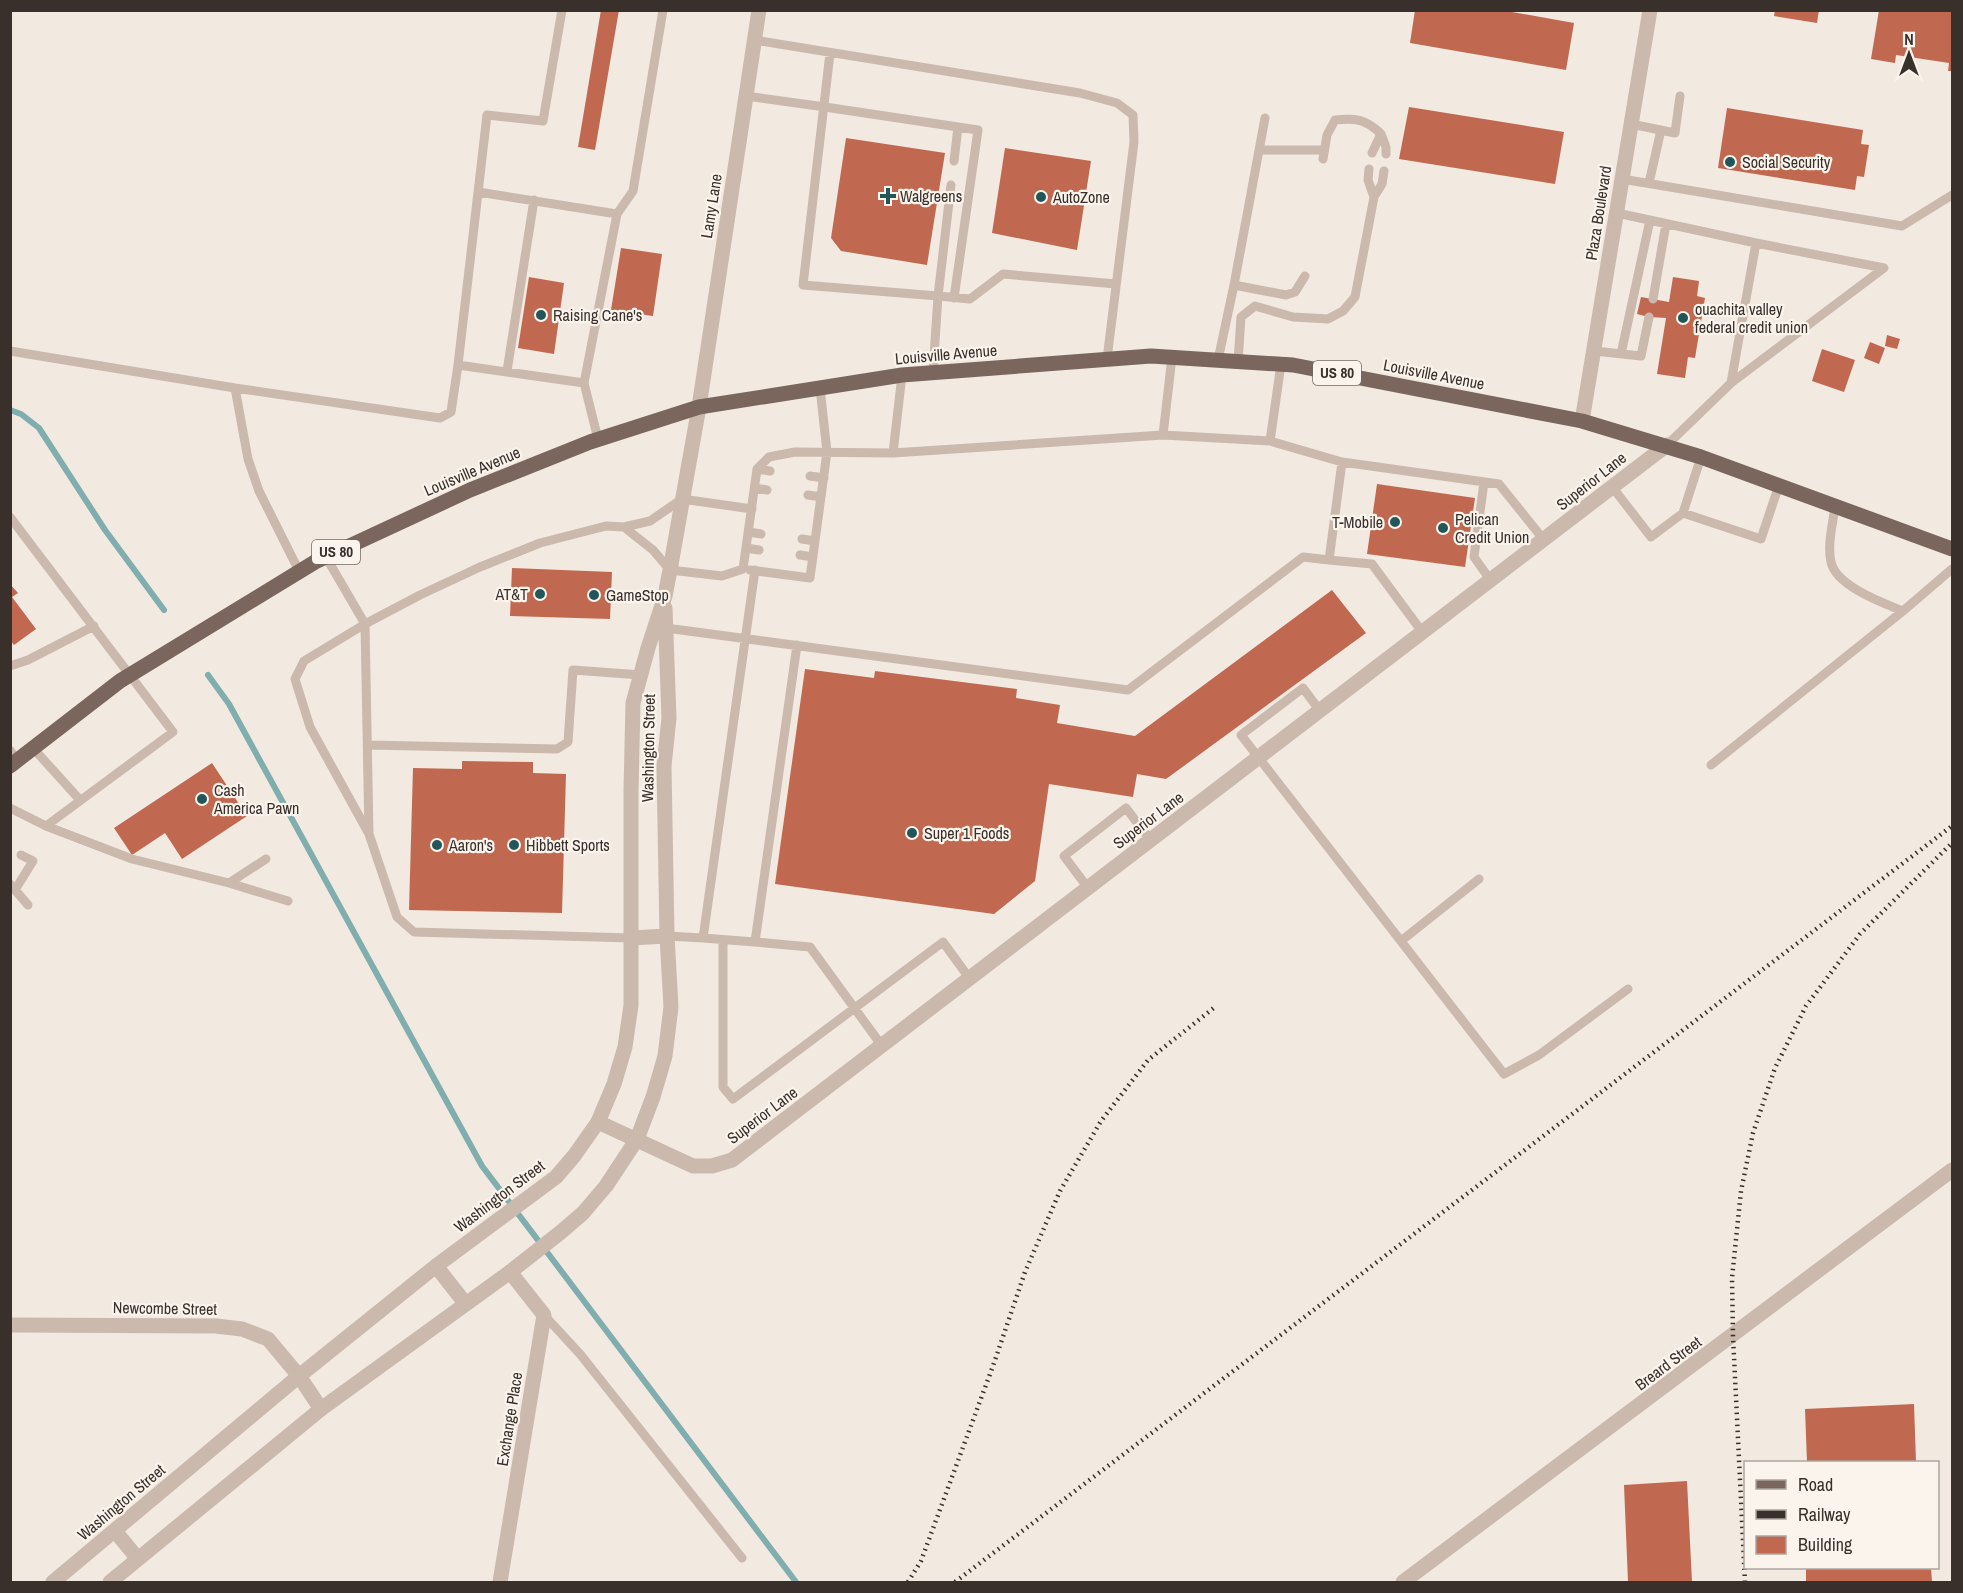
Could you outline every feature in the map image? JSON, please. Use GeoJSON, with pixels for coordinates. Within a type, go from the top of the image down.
{"type":"FeatureCollection","features":[{"type":"Feature","properties":{"kind":"main road","name":"Louisville Avenue"},"geometry":{"type":"LineString","coordinates":[[13,759],[33,748],[120,681],[299,571],[470,490],[598,439],[699,406],[902,375],[1151,356],[1293,365],[1582,421],[1701,457],[1953,549]]}},
{"type":"Feature","properties":{"kind":"street","name":"Lamy Lane"},"geometry":{"type":"LineString","coordinates":[[699,406],[759,10]]}},
{"type":"Feature","properties":{"kind":"street","name":"Plaza Boulevard"},"geometry":{"type":"LineString","coordinates":[[1582,421],[1650,10]]}},
{"type":"Feature","properties":{"kind":"street","name":"Washington Street"},"geometry":{"type":"LineString","coordinates":[[52,1582],[436,1266],[556,1177],[598,1122],[614,1083],[625,1047],[631,1005],[633,703],[665,596],[699,406]]}},
{"type":"Feature","properties":{"kind":"street","name":"Superior Lane"},"geometry":{"type":"LineString","coordinates":[[598,1122],[693,1166],[712,1166],[732,1160],[1424,633],[1666,445]]}},
{"type":"Feature","properties":{"kind":"street","name":"Washington Street"},"geometry":{"type":"LineString","coordinates":[[110,1582],[321,1409],[561,1232],[583,1213],[606,1186],[637,1139],[665,1056],[671,1007],[667,936],[664,766],[669,718],[665,596]]}},
{"type":"Feature","properties":{"kind":"street"},"geometry":{"type":"LineString","coordinates":[[631,938],[667,936]]}},
{"type":"Feature","properties":{"kind":"street","name":"Breard Street"},"geometry":{"type":"LineString","coordinates":[[1403,1582],[1953,1170]]}},
{"type":"Feature","properties":{"kind":"street"},"geometry":{"type":"LineString","coordinates":[[436,1266],[465,1303]]}},
{"type":"Feature","properties":{"kind":"street"},"geometry":{"type":"LineString","coordinates":[[515,1268],[544,1315]]}},
{"type":"Feature","properties":{"kind":"street","name":"Exchange Place"},"geometry":{"type":"LineString","coordinates":[[500,1582],[544,1315]]}},
{"type":"Feature","properties":{"kind":"street","name":"Newcombe Street"},"geometry":{"type":"LineString","coordinates":[[10,1325],[216,1326],[242,1329],[268,1338],[321,1409]]}},
{"type":"Feature","properties":{"kind":"street"},"geometry":{"type":"LineString","coordinates":[[115,1531],[138,1559]]}},
{"type":"Feature","properties":{"kind":"lane"},"geometry":{"type":"LineString","coordinates":[[10,351],[235,388],[440,418],[451,412],[487,115],[543,121],[562,10]]}},
{"type":"Feature","properties":{"kind":"lane"},"geometry":{"type":"LineString","coordinates":[[598,439],[584,383],[617,214],[633,191],[663,10]]}},
{"type":"Feature","properties":{"kind":"lane"},"geometry":{"type":"LineString","coordinates":[[754,40],[1080,93],[1117,103],[1125,109],[1132,116],[1135,129],[1107,359]]}},
{"type":"Feature","properties":{"kind":"lane"},"geometry":{"type":"LineString","coordinates":[[830,53],[803,285],[970,299],[1003,274],[1116,284]]}},
{"type":"Feature","properties":{"kind":"lane"},"geometry":{"type":"LineString","coordinates":[[746,96],[978,130],[954,298]]}},
{"type":"Feature","properties":{"kind":"lane"},"geometry":{"type":"LineString","coordinates":[[1631,124],[1675,133],[1680,96]]}},
{"type":"Feature","properties":{"kind":"lane"},"geometry":{"type":"LineString","coordinates":[[1218,360],[1265,118]]}},
{"type":"Feature","properties":{"kind":"lane"},"geometry":{"type":"LineString","coordinates":[[1259,150],[1324,155],[1327,135],[1335,120],[1355,118],[1373,126],[1381,134],[1386,154]]}},
{"type":"Feature","properties":{"kind":"lane"},"geometry":{"type":"LineString","coordinates":[[954,161],[958,127]]}},
{"type":"Feature","properties":{"kind":"lane"},"geometry":{"type":"LineString","coordinates":[[1649,183],[1661,130]]}},
{"type":"Feature","properties":{"kind":"lane"},"geometry":{"type":"LineString","coordinates":[[1372,153],[1381,134]]}},
{"type":"Feature","properties":{"kind":"lane"},"geometry":{"type":"LineString","coordinates":[[1369,169],[1368,180],[1374,197]]}},
{"type":"Feature","properties":{"kind":"lane"},"geometry":{"type":"LineString","coordinates":[[1238,362],[1241,317],[1255,306],[1293,316],[1328,320],[1343,311],[1355,297],[1374,197],[1382,184],[1384,171]]}},
{"type":"Feature","properties":{"kind":"lane"},"geometry":{"type":"LineString","coordinates":[[1623,179],[1902,226],[1953,195]]}},
{"type":"Feature","properties":{"kind":"lane"},"geometry":{"type":"LineString","coordinates":[[933,372],[938,296],[951,185]]}},
{"type":"Feature","properties":{"kind":"lane"},"geometry":{"type":"LineString","coordinates":[[478,192],[617,214]]}},
{"type":"Feature","properties":{"kind":"lane"},"geometry":{"type":"LineString","coordinates":[[507,371],[534,200]]}},
{"type":"Feature","properties":{"kind":"lane"},"geometry":{"type":"LineString","coordinates":[[1617,213],[1884,268],[1731,383],[1666,445]]}},
{"type":"Feature","properties":{"kind":"lane"},"geometry":{"type":"LineString","coordinates":[[1621,354],[1650,220]]}},
{"type":"Feature","properties":{"kind":"lane"},"geometry":{"type":"LineString","coordinates":[[1653,299],[1666,224]]}},
{"type":"Feature","properties":{"kind":"lane"},"geometry":{"type":"LineString","coordinates":[[1731,383],[1756,243]]}},
{"type":"Feature","properties":{"kind":"lane"},"geometry":{"type":"LineString","coordinates":[[1234,285],[1286,295],[1294,292],[1305,276]]}},
{"type":"Feature","properties":{"kind":"lane"},"geometry":{"type":"LineString","coordinates":[[1594,351],[1641,356],[1649,317]]}},
{"type":"Feature","properties":{"kind":"lane"},"geometry":{"type":"LineString","coordinates":[[1163,435],[1172,357]]}},
{"type":"Feature","properties":{"kind":"lane"},"geometry":{"type":"LineString","coordinates":[[1270,441],[1281,364]]}},
{"type":"Feature","properties":{"kind":"lane"},"geometry":{"type":"LineString","coordinates":[[458,365],[584,383]]}},
{"type":"Feature","properties":{"kind":"lane"},"geometry":{"type":"LineString","coordinates":[[893,453],[902,375]]}},
{"type":"Feature","properties":{"kind":"lane"},"geometry":{"type":"LineString","coordinates":[[235,388],[248,459],[259,491],[299,571]]}},
{"type":"Feature","properties":{"kind":"lane"},"geometry":{"type":"LineString","coordinates":[[624,527],[653,550],[670,570],[722,576],[743,569],[810,578],[827,452],[820,388]]}},
{"type":"Feature","properties":{"kind":"lane"},"geometry":{"type":"LineString","coordinates":[[743,569],[757,470],[769,457],[795,452],[893,453],[1163,435],[1270,441],[1342,462],[1499,484],[1544,540]]}},
{"type":"Feature","properties":{"kind":"lane"},"geometry":{"type":"LineString","coordinates":[[1613,488],[1652,537],[1683,513],[1701,457]]}},
{"type":"Feature","properties":{"kind":"lane"},"geometry":{"type":"LineString","coordinates":[[1329,560],[1342,462]]}},
{"type":"Feature","properties":{"kind":"lane"},"geometry":{"type":"LineString","coordinates":[[757,470],[770,471]]}},
{"type":"Feature","properties":{"kind":"lane"},"geometry":{"type":"LineString","coordinates":[[810,476],[824,478]]}},
{"type":"Feature","properties":{"kind":"lane"},"geometry":{"type":"LineString","coordinates":[[1484,482],[1474,557],[1491,580]]}},
{"type":"Feature","properties":{"kind":"lane"},"geometry":{"type":"LineString","coordinates":[[1683,513],[1761,539],[1779,485]]}},
{"type":"Feature","properties":{"kind":"lane"},"geometry":{"type":"LineString","coordinates":[[754,488],[767,490]]}},
{"type":"Feature","properties":{"kind":"lane"},"geometry":{"type":"LineString","coordinates":[[808,495],[821,497]]}},
{"type":"Feature","properties":{"kind":"lane"},"geometry":{"type":"LineString","coordinates":[[631,938],[414,932],[396,917],[369,834],[310,727],[295,680],[304,661],[365,624],[440,585],[540,543],[606,526],[624,527],[650,521],[682,499],[752,509]]}},
{"type":"Feature","properties":{"kind":"lane"},"geometry":{"type":"LineString","coordinates":[[1835,506],[1830,546],[1832,565],[1846,582],[1869,597],[1903,610]]}},
{"type":"Feature","properties":{"kind":"lane"},"geometry":{"type":"LineString","coordinates":[[10,517],[173,732],[46,826]]}},
{"type":"Feature","properties":{"kind":"lane"},"geometry":{"type":"LineString","coordinates":[[748,532],[761,534]]}},
{"type":"Feature","properties":{"kind":"lane"},"geometry":{"type":"LineString","coordinates":[[802,539],[815,541]]}},
{"type":"Feature","properties":{"kind":"lane"},"geometry":{"type":"LineString","coordinates":[[746,548],[759,550]]}},
{"type":"Feature","properties":{"kind":"lane"},"geometry":{"type":"LineString","coordinates":[[800,555],[813,556]]}},
{"type":"Feature","properties":{"kind":"lane"},"geometry":{"type":"LineString","coordinates":[[666,628],[1128,690],[1303,556],[1372,564],[1424,633]]}},
{"type":"Feature","properties":{"kind":"lane"},"geometry":{"type":"LineString","coordinates":[[326,557],[365,624],[369,834]]}},
{"type":"Feature","properties":{"kind":"lane"},"geometry":{"type":"LineString","coordinates":[[1712,765],[1953,569]]}},
{"type":"Feature","properties":{"kind":"lane"},"geometry":{"type":"LineString","coordinates":[[703,938],[754,570]]}},
{"type":"Feature","properties":{"kind":"lane"},"geometry":{"type":"LineString","coordinates":[[10,666],[28,660],[94,626]]}},
{"type":"Feature","properties":{"kind":"lane"},"geometry":{"type":"LineString","coordinates":[[755,942],[797,645]]}},
{"type":"Feature","properties":{"kind":"lane"},"geometry":{"type":"LineString","coordinates":[[368,745],[557,749],[568,742],[573,670],[641,675]]}},
{"type":"Feature","properties":{"kind":"lane"},"geometry":{"type":"LineString","coordinates":[[1320,711],[1303,688],[1241,735],[1504,1074],[1539,1055],[1628,989]]}},
{"type":"Feature","properties":{"kind":"lane"},"geometry":{"type":"LineString","coordinates":[[33,748],[80,800]]}},
{"type":"Feature","properties":{"kind":"lane"},"geometry":{"type":"LineString","coordinates":[[10,808],[46,826],[132,860],[229,883],[288,901]]}},
{"type":"Feature","properties":{"kind":"lane"},"geometry":{"type":"LineString","coordinates":[[1088,888],[1064,856],[1125,808],[1151,841]]}},
{"type":"Feature","properties":{"kind":"lane"},"geometry":{"type":"LineString","coordinates":[[21,855],[33,861],[13,887],[28,905]]}},
{"type":"Feature","properties":{"kind":"lane"},"geometry":{"type":"LineString","coordinates":[[229,883],[266,859]]}},
{"type":"Feature","properties":{"kind":"lane"},"geometry":{"type":"LineString","coordinates":[[1401,941],[1479,879]]}},
{"type":"Feature","properties":{"kind":"lane"},"geometry":{"type":"LineString","coordinates":[[667,936],[810,947],[882,1046]]}},
{"type":"Feature","properties":{"kind":"lane"},"geometry":{"type":"LineString","coordinates":[[723,940],[723,1087],[733,1100],[943,942],[970,979]]}},
{"type":"Feature","properties":{"kind":"lane"},"geometry":{"type":"LineString","coordinates":[[544,1315],[580,1353],[742,1558]]}},
{"type":"Feature","properties":{"kind":"building"},"geometry":{"type":"Polygon","coordinates":[[[601,10],[619,10],[595,150],[578,147],[601,10]]]}},
{"type":"Feature","properties":{"kind":"building"},"geometry":{"type":"Polygon","coordinates":[[[1415,10],[1501,10],[1574,23],[1566,70],[1410,43],[1415,10]]]}},
{"type":"Feature","properties":{"kind":"building"},"geometry":{"type":"Polygon","coordinates":[[[1775,10],[1819,10],[1817,23],[1774,16],[1775,10]]]}},
{"type":"Feature","properties":{"kind":"building"},"geometry":{"type":"Polygon","coordinates":[[[1879,10],[1952,10],[1952,71],[1948,71],[1949,63],[1896,55],[1895,63],[1871,59],[1879,10]]]}},
{"type":"Feature","properties":{"kind":"building"},"geometry":{"type":"Polygon","coordinates":[[[1409,107],[1564,132],[1555,184],[1399,159],[1409,107]]]}},
{"type":"Feature","properties":{"kind":"building"},"geometry":{"type":"Polygon","coordinates":[[[1727,108],[1863,130],[1861,144],[1869,145],[1864,177],[1857,176],[1855,190],[1718,168],[1727,108]]]}},
{"type":"Feature","properties":{"kind":"building","name":"Walgreens"},"geometry":{"type":"Polygon","coordinates":[[[846,138],[945,153],[927,265],[841,251],[831,238],[846,138]]]}},
{"type":"Feature","properties":{"kind":"building","name":"AutoZone"},"geometry":{"type":"Polygon","coordinates":[[[1005,148],[1091,161],[1077,250],[992,233],[1005,148]]]}},
{"type":"Feature","properties":{"kind":"building"},"geometry":{"type":"Polygon","coordinates":[[[621,248],[662,254],[653,316],[611,310],[621,248]]]}},
{"type":"Feature","properties":{"kind":"building","name":"Raising Cane's"},"geometry":{"type":"Polygon","coordinates":[[[529,277],[564,283],[554,354],[518,348],[529,277]]]}},
{"type":"Feature","properties":{"kind":"building"},"geometry":{"type":"Polygon","coordinates":[[[1673,277],[1699,281],[1697,296],[1705,298],[1695,358],[1688,357],[1685,378],[1657,374],[1666,318],[1637,314],[1641,297],[1669,302],[1673,277]]]}},
{"type":"Feature","properties":{"kind":"building"},"geometry":{"type":"Polygon","coordinates":[[[1887,335],[1900,339],[1897,349],[1885,346],[1887,335]]]}},
{"type":"Feature","properties":{"kind":"building"},"geometry":{"type":"Polygon","coordinates":[[[1870,342],[1885,348],[1879,364],[1864,358],[1870,342]]]}},
{"type":"Feature","properties":{"kind":"building"},"geometry":{"type":"Polygon","coordinates":[[[1822,349],[1855,360],[1844,392],[1812,381],[1822,349]]]}},
{"type":"Feature","properties":{"kind":"building"},"geometry":{"type":"Polygon","coordinates":[[[1377,484],[1475,498],[1465,567],[1367,554],[1377,484]]]}},
{"type":"Feature","properties":{"kind":"building"},"geometry":{"type":"Polygon","coordinates":[[[512,568],[612,572],[610,619],[510,616],[512,568]]]}},
{"type":"Feature","properties":{"kind":"building"},"geometry":{"type":"Polygon","coordinates":[[[10,584],[18,593],[12,597],[36,629],[14,645],[10,640],[10,584]]]}},
{"type":"Feature","properties":{"kind":"building","name":"Super 1 Foods"},"geometry":{"type":"Polygon","coordinates":[[[1332,590],[1366,633],[1166,779],[1137,774],[1133,797],[1049,784],[1035,881],[994,914],[775,884],[805,669],[874,678],[875,671],[1017,689],[1016,698],[1060,705],[1057,723],[1135,736],[1332,590]]]}},
{"type":"Feature","properties":{"kind":"building"},"geometry":{"type":"Polygon","coordinates":[[[462,761],[533,762],[533,773],[566,774],[562,913],[409,910],[413,768],[462,769],[462,761]]]}},
{"type":"Feature","properties":{"kind":"building"},"geometry":{"type":"Polygon","coordinates":[[[212,763],[247,816],[182,859],[165,833],[132,855],[114,828],[212,763]]]}},
{"type":"Feature","properties":{"kind":"building"},"geometry":{"type":"Polygon","coordinates":[[[1914,1404],[1916,1461],[1807,1461],[1805,1409],[1914,1404]]]}},
{"type":"Feature","properties":{"kind":"building"},"geometry":{"type":"Polygon","coordinates":[[[1687,1481],[1692,1582],[1628,1582],[1624,1485],[1687,1481]]]}},
{"type":"Feature","properties":{"kind":"building"},"geometry":{"type":"Polygon","coordinates":[[[1806,1569],[1931,1569],[1932,1582],[1806,1582],[1806,1569]]]}},
{"type":"Feature","properties":{"kind":"waterway"},"geometry":{"type":"LineString","coordinates":[[10,410],[21,414],[39,428],[105,530],[164,610]]}},
{"type":"Feature","properties":{"kind":"waterway"},"geometry":{"type":"LineString","coordinates":[[208,675],[229,704],[482,1166],[796,1582]]}},
{"type":"Feature","properties":{"kind":"railway"},"geometry":{"type":"LineString","coordinates":[[955,1582],[1952,826]]}},
{"type":"Feature","properties":{"kind":"railway"},"geometry":{"type":"LineString","coordinates":[[1744,1562],[1732,1278],[1741,1191],[1753,1133],[1775,1068],[1806,1006],[1860,934],[1952,843]]}},
{"type":"Feature","properties":{"kind":"railway"},"geometry":{"type":"LineString","coordinates":[[908,1582],[921,1561],[1025,1272],[1060,1191],[1101,1121],[1148,1060],[1215,1007]]}},
{"type":"Feature","properties":{"kind":"railway"},"geometry":{"type":"LineString","coordinates":[[1744,1569],[1745,1582]]}},
{"type":"Feature","properties":{"kind":"place","name":"Social Security"},"geometry":{"type":"Point","coordinates":[1730,162]}},
{"type":"Feature","properties":{"kind":"place","name":"Walgreens"},"geometry":{"type":"Point","coordinates":[888,196]}},
{"type":"Feature","properties":{"kind":"place","name":"AutoZone"},"geometry":{"type":"Point","coordinates":[1041,197]}},
{"type":"Feature","properties":{"kind":"place","name":"Raising Cane's"},"geometry":{"type":"Point","coordinates":[541,315]}},
{"type":"Feature","properties":{"kind":"place","name":"ouachita valley federal credit union"},"geometry":{"type":"Point","coordinates":[1683,318]}},
{"type":"Feature","properties":{"kind":"place","name":"T-Mobile"},"geometry":{"type":"Point","coordinates":[1395,522]}},
{"type":"Feature","properties":{"kind":"place","name":"Pelican Credit Union"},"geometry":{"type":"Point","coordinates":[1443,528]}},
{"type":"Feature","properties":{"kind":"place","name":"AT&T"},"geometry":{"type":"Point","coordinates":[540,594]}},
{"type":"Feature","properties":{"kind":"place","name":"GameStop"},"geometry":{"type":"Point","coordinates":[594,595]}},
{"type":"Feature","properties":{"kind":"place","name":"Cash America Pawn"},"geometry":{"type":"Point","coordinates":[202,799]}},
{"type":"Feature","properties":{"kind":"place","name":"Super 1 Foods"},"geometry":{"type":"Point","coordinates":[912,833]}},
{"type":"Feature","properties":{"kind":"place","name":"Aaron's"},"geometry":{"type":"Point","coordinates":[437,845]}},
{"type":"Feature","properties":{"kind":"place","name":"Hibbett Sports"},"geometry":{"type":"Point","coordinates":[514,845]}}]}
